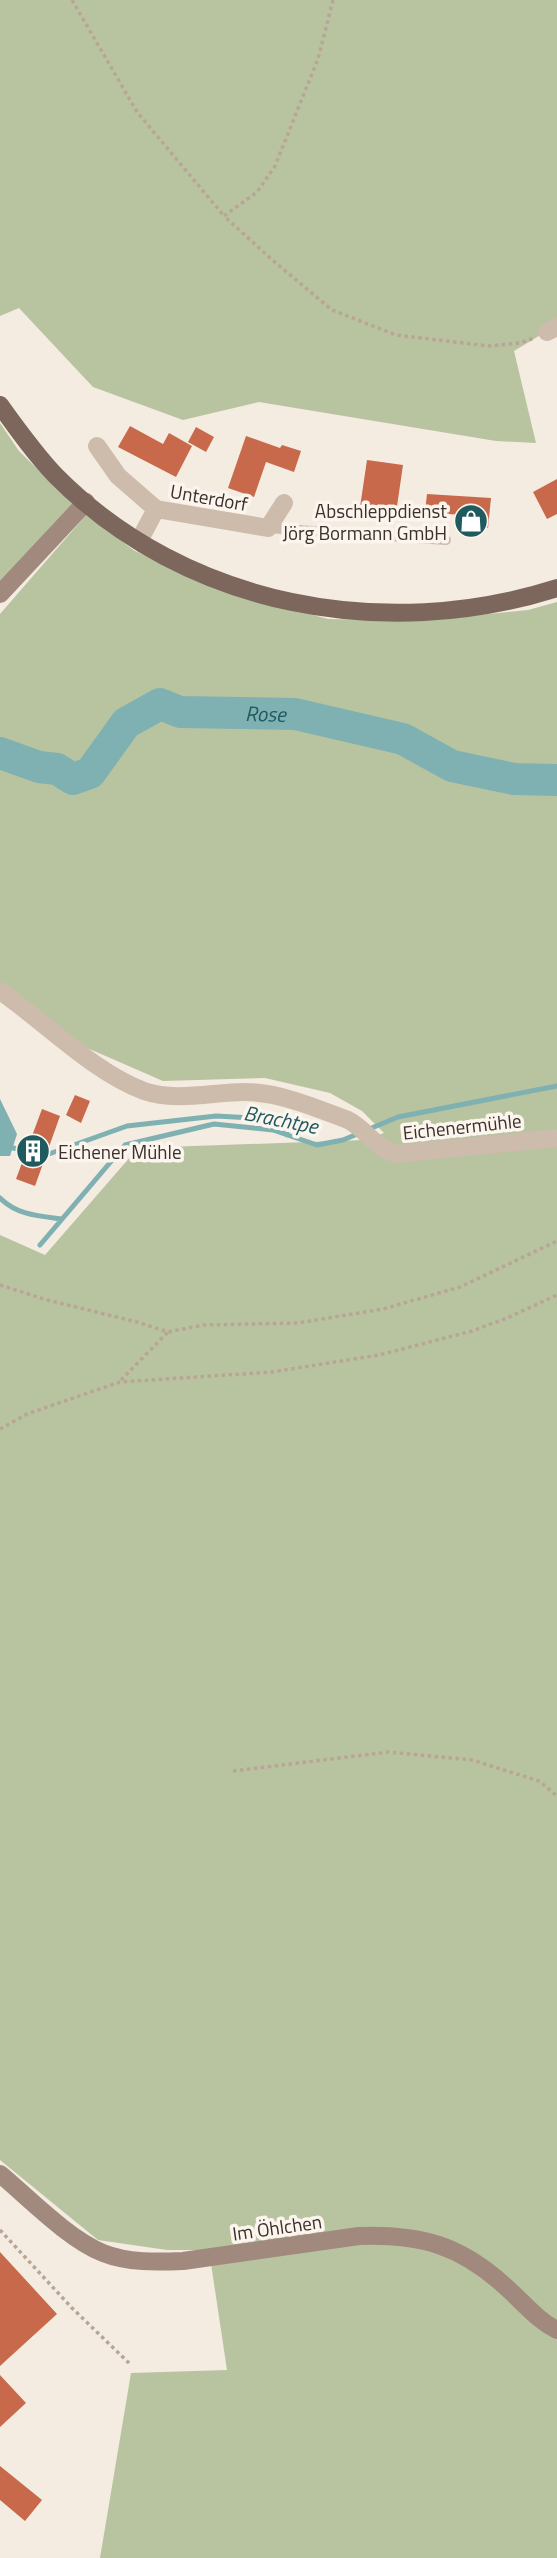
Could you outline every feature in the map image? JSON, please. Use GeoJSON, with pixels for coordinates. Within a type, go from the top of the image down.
{"type":"FeatureCollection","features":[{"type":"Feature","properties":{"kind":"main road"},"geometry":{"type":"LineString","coordinates":[[0,405],[28,444],[57,476],[86,502],[139,541],[181,565],[230,585],[278,600],[329,610],[413,614],[520,600],[557,588]]}},
{"type":"Feature","properties":{"kind":"street","name":"Unterdorf"},"geometry":{"type":"LineString","coordinates":[[97,446],[118,476],[156,509],[268,528],[284,503]]}},
{"type":"Feature","properties":{"kind":"street"},"geometry":{"type":"LineString","coordinates":[[0,594],[86,502]]}},
{"type":"Feature","properties":{"kind":"street","name":"Unterdorf"},"geometry":{"type":"LineString","coordinates":[[139,541],[156,509]]}},
{"type":"Feature","properties":{"kind":"street","name":"Eichenermühle"},"geometry":{"type":"LineString","coordinates":[[0,991],[75,1049],[144,1091],[176,1096],[247,1092],[269,1094],[359,1125],[381,1147],[389,1152],[404,1154],[450,1147],[557,1138]]}},
{"type":"Feature","properties":{"kind":"street","name":"Im Öhlchen"},"geometry":{"type":"LineString","coordinates":[[0,2174],[74,2236],[102,2253],[125,2259],[183,2262],[359,2236],[418,2238],[449,2247],[484,2267],[537,2318],[557,2330]]}},
{"type":"Feature","properties":{"kind":"lane"},"geometry":{"type":"LineString","coordinates":[[268,528],[446,540]]}},
{"type":"Feature","properties":{"kind":"path"},"geometry":{"type":"LineString","coordinates":[[72,0],[137,111],[224,216],[332,310],[396,335],[489,346],[520,343],[552,329]]}},
{"type":"Feature","properties":{"kind":"path"},"geometry":{"type":"LineString","coordinates":[[224,216],[257,192],[275,166],[318,59],[333,0]]}},
{"type":"Feature","properties":{"kind":"path"},"geometry":{"type":"LineString","coordinates":[[0,1285],[168,1332],[204,1325],[298,1323],[383,1309],[460,1287],[557,1241]]}},
{"type":"Feature","properties":{"kind":"path"},"geometry":{"type":"LineString","coordinates":[[0,1429],[37,1410],[120,1382],[272,1373],[379,1355],[472,1331],[557,1295]]}},
{"type":"Feature","properties":{"kind":"path"},"geometry":{"type":"LineString","coordinates":[[120,1382],[168,1332]]}},
{"type":"Feature","properties":{"kind":"path"},"geometry":{"type":"LineString","coordinates":[[233,1771],[388,1752],[472,1759],[539,1781],[557,1796]]}},
{"type":"Feature","properties":{"kind":"path"},"geometry":{"type":"LineString","coordinates":[[0,2230],[72,2308],[130,2364]]}},
{"type":"Feature","properties":{"kind":"green space"},"geometry":{"type":"Polygon","coordinates":[[[0,0],[557,0],[557,325],[514,351],[536,443],[496,441],[259,402],[183,420],[93,387],[19,308],[0,316],[0,0]]]}},
{"type":"Feature","properties":{"kind":"green space"},"geometry":{"type":"Polygon","coordinates":[[[0,423],[19,451],[73,504],[0,583],[0,423]]]}},
{"type":"Feature","properties":{"kind":"green space"},"geometry":{"type":"Polygon","coordinates":[[[86,515],[135,551],[230,593],[328,619],[422,621],[528,610],[557,602],[557,2558],[100,2558],[131,2373],[227,2370],[209,2250],[167,2250],[98,2240],[0,2160],[0,1235],[45,1255],[138,1148],[364,1140],[384,1133],[362,1111],[330,1093],[265,1078],[163,1081],[78,1044],[0,985],[0,614],[86,515]]]}},
{"type":"Feature","properties":{"kind":"water"},"geometry":{"type":"Polygon","coordinates":[[[0,1099],[17,1134],[10,1156],[0,1156],[0,1099]]]}},
{"type":"Feature","properties":{"kind":"building"},"geometry":{"type":"Polygon","coordinates":[[[130,426],[163,444],[169,433],[192,446],[176,477],[118,447],[130,426]]]}},
{"type":"Feature","properties":{"kind":"building"},"geometry":{"type":"Polygon","coordinates":[[[196,427],[214,437],[206,452],[188,442],[196,427]]]}},
{"type":"Feature","properties":{"kind":"building"},"geometry":{"type":"Polygon","coordinates":[[[246,436],[280,448],[282,445],[301,451],[294,472],[266,462],[254,497],[228,488],[246,436]]]}},
{"type":"Feature","properties":{"kind":"building"},"geometry":{"type":"Polygon","coordinates":[[[367,460],[403,465],[395,520],[359,514],[367,460]]]}},
{"type":"Feature","properties":{"kind":"building"},"geometry":{"type":"Polygon","coordinates":[[[557,479],[557,514],[547,519],[533,492],[557,479]]]}},
{"type":"Feature","properties":{"kind":"building"},"geometry":{"type":"Polygon","coordinates":[[[427,494],[491,498],[488,528],[460,525],[461,515],[425,512],[427,494]]]}},
{"type":"Feature","properties":{"kind":"building"},"geometry":{"type":"Polygon","coordinates":[[[75,1095],[90,1101],[81,1123],[66,1115],[75,1095]]]}},
{"type":"Feature","properties":{"kind":"building","name":"Eichener Mühle"},"geometry":{"type":"Polygon","coordinates":[[[42,1109],[60,1116],[35,1186],[16,1179],[42,1109]]]}},
{"type":"Feature","properties":{"kind":"building"},"geometry":{"type":"Polygon","coordinates":[[[0,2252],[57,2314],[0,2366],[0,2252]]]}},
{"type":"Feature","properties":{"kind":"building"},"geometry":{"type":"Polygon","coordinates":[[[0,2375],[26,2403],[0,2427],[0,2375]]]}},
{"type":"Feature","properties":{"kind":"building"},"geometry":{"type":"Polygon","coordinates":[[[0,2466],[42,2500],[25,2521],[0,2500],[0,2466]]]}},
{"type":"Feature","properties":{"kind":"waterway","name":"Rose"},"geometry":{"type":"LineString","coordinates":[[0,753],[39,767],[57,769],[73,779],[90,773],[126,723],[160,704],[180,712],[295,714],[403,739],[452,766],[514,779],[557,780]]}},
{"type":"Feature","properties":{"kind":"waterway","name":"Brachtpe"},"geometry":{"type":"LineString","coordinates":[[40,1245],[125,1145],[214,1124],[273,1130],[317,1145],[343,1140],[398,1117],[557,1086]]}},
{"type":"Feature","properties":{"kind":"waterway"},"geometry":{"type":"LineString","coordinates":[[46,1155],[127,1126],[216,1116],[253,1118],[285,1125],[287,1135]]}},
{"type":"Feature","properties":{"kind":"waterway"},"geometry":{"type":"LineString","coordinates":[[13,1148],[18,1149]]}},
{"type":"Feature","properties":{"kind":"waterway"},"geometry":{"type":"LineString","coordinates":[[0,1198],[21,1211],[62,1219]]}},
{"type":"Feature","properties":{"kind":"place","name":"Abschleppdienst Jörg Bormann GmbH"},"geometry":{"type":"Point","coordinates":[471,521]}},
{"type":"Feature","properties":{"kind":"place","name":"Eichener Mühle"},"geometry":{"type":"Point","coordinates":[33,1151]}}]}
